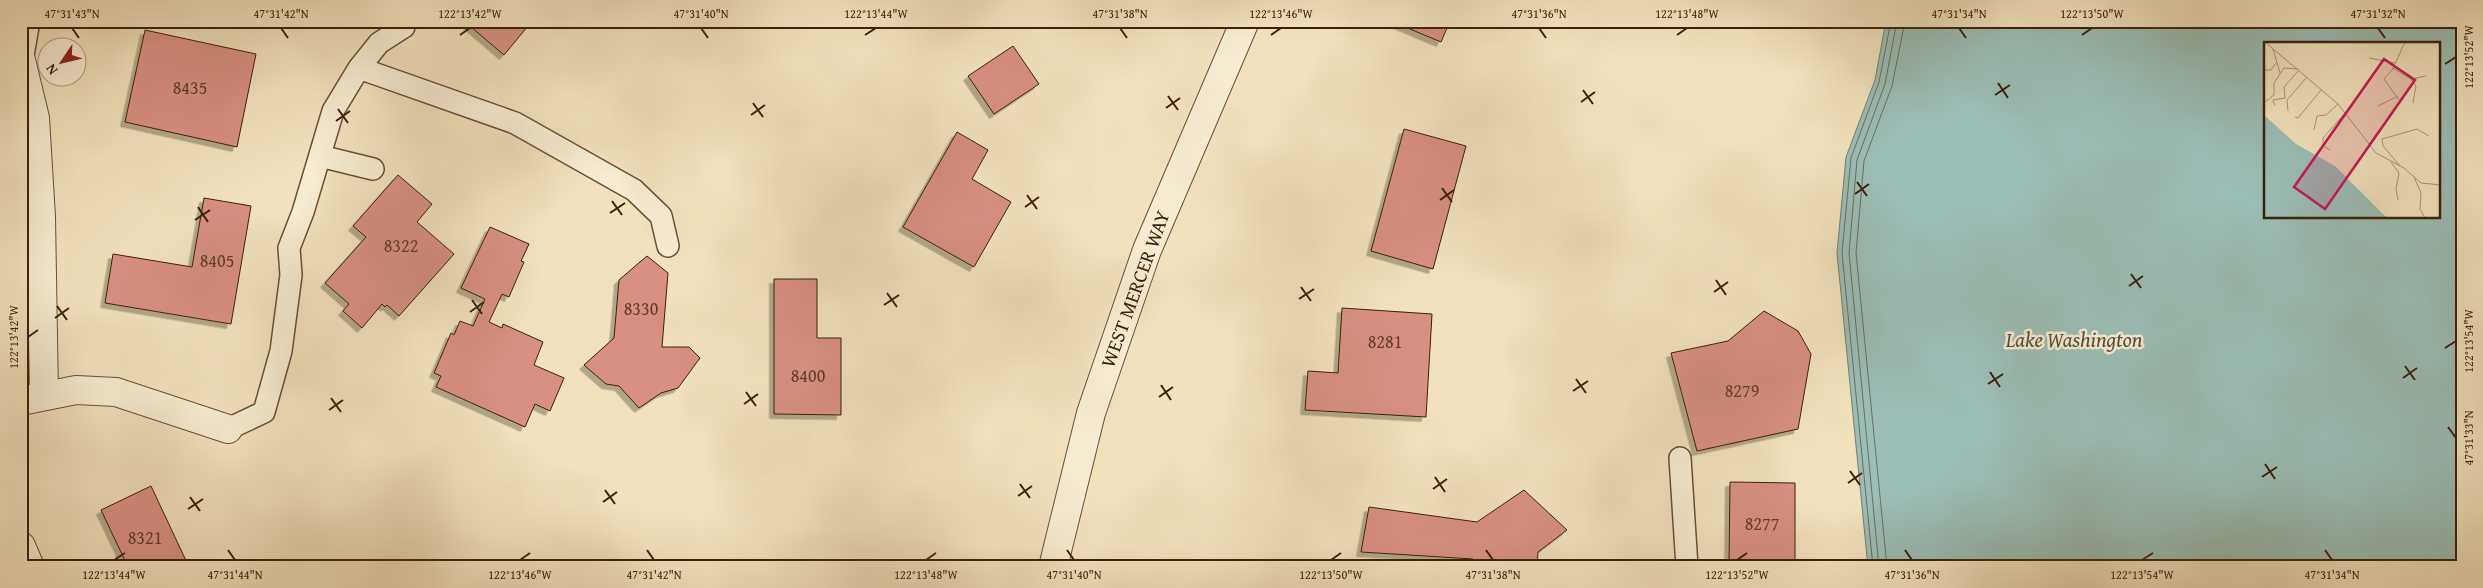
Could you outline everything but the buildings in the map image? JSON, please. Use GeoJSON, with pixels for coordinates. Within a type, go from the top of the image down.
{"type":"FeatureCollection","features":[{"type":"Feature","properties":{"kind":"street","name":"WEST MERCER WAY"},"geometry":{"type":"LineString","coordinates":[[1053,567],[1091,413],[1147,250],[1245,21]]}},
{"type":"Feature","properties":{"kind":"street"},"geometry":{"type":"LineString","coordinates":[[22,60],[35,118],[41,217],[33,398],[76,390],[116,392],[228,429]]}},
{"type":"Feature","properties":{"kind":"street"},"geometry":{"type":"LineString","coordinates":[[21,546],[30,567]]}},
{"type":"Feature","properties":{"kind":"lane"},"geometry":{"type":"LineString","coordinates":[[22,60],[29,21]]}},
{"type":"Feature","properties":{"kind":"lane"},"geometry":{"type":"LineString","coordinates":[[228,429],[264,412],[280,351],[291,274],[289,248],[303,212],[333,111],[359,68],[379,42],[404,27]]}},
{"type":"Feature","properties":{"kind":"lane"},"geometry":{"type":"LineString","coordinates":[[359,68],[515,123],[634,190],[661,216],[668,246]]}},
{"type":"Feature","properties":{"kind":"lane"},"geometry":{"type":"LineString","coordinates":[[320,156],[373,168]]}},
{"type":"Feature","properties":{"kind":"lane"},"geometry":{"type":"LineString","coordinates":[[1680,458],[1687,567]]}},
{"type":"Feature","properties":{"kind":"water","name":"Lake Washington"},"geometry":{"type":"Polygon","coordinates":[[[1886,21],[2462,21],[2462,567],[1868,567],[1837,253],[1846,157],[1875,80],[1886,21]]]}}]}
